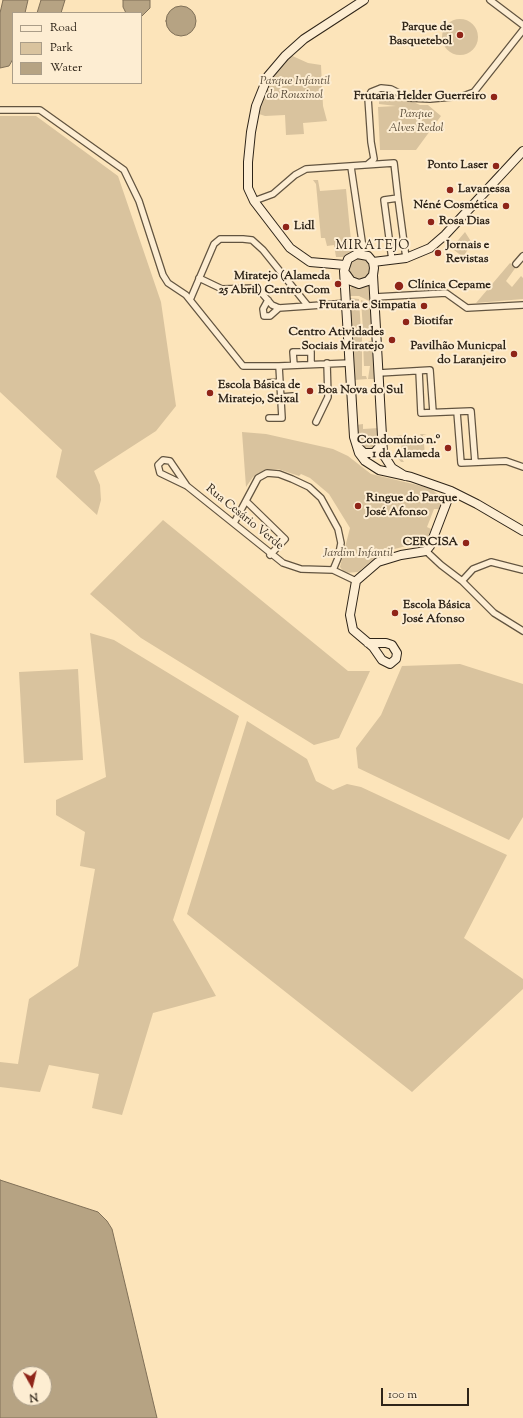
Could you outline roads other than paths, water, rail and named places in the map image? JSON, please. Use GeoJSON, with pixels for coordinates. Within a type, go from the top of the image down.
{"type":"FeatureCollection","features":[{"type":"Feature","properties":{"kind":"main road"},"geometry":{"type":"LineString","coordinates":[[345,266],[310,262],[296,254],[254,201],[248,188],[248,162],[251,132],[256,106],[268,76],[285,56],[304,39],[364,0]]}},
{"type":"Feature","properties":{"kind":"main road"},"geometry":{"type":"LineString","coordinates":[[373,262],[406,258],[425,251],[437,243],[523,151]]}},
{"type":"Feature","properties":{"kind":"main road"},"geometry":{"type":"LineString","coordinates":[[405,476],[392,468],[386,461],[382,441],[376,296],[373,262],[368,256],[360,254],[350,257],[345,266],[356,445],[359,453],[371,466],[379,470],[405,476],[451,491],[477,504],[523,531]]}},
{"type":"Feature","properties":{"kind":"main road"},"geometry":{"type":"LineString","coordinates":[[346,274],[351,281],[359,284],[368,281],[373,275]]}},
{"type":"Feature","properties":{"kind":"main road"},"geometry":{"type":"LineString","coordinates":[[356,445],[360,451],[370,454],[377,450],[382,441]]}},
{"type":"Feature","properties":{"kind":"main road"},"geometry":{"type":"LineString","coordinates":[[368,643],[353,630],[350,624],[350,615],[356,581],[378,562],[402,555],[426,551],[430,546],[451,491]]}},
{"type":"Feature","properties":{"kind":"street"},"geometry":{"type":"LineString","coordinates":[[490,0],[523,25]]}},
{"type":"Feature","properties":{"kind":"street"},"geometry":{"type":"LineString","coordinates":[[368,164],[374,159],[371,142],[368,98],[371,92],[381,88],[391,90],[409,98],[430,99],[463,96],[474,92],[523,30]]}},
{"type":"Feature","properties":{"kind":"street"},"geometry":{"type":"LineString","coordinates":[[0,110],[40,110],[124,170],[139,201],[163,275],[168,283],[186,295],[243,366],[350,363]]}},
{"type":"Feature","properties":{"kind":"street"},"geometry":{"type":"LineString","coordinates":[[254,201],[273,194],[295,175],[306,169],[394,163],[406,258]]}},
{"type":"Feature","properties":{"kind":"street"},"geometry":{"type":"LineString","coordinates":[[351,167],[364,248],[360,254]]}},
{"type":"Feature","properties":{"kind":"street"},"geometry":{"type":"LineString","coordinates":[[392,260],[384,200],[398,198]]}},
{"type":"Feature","properties":{"kind":"street"},"geometry":{"type":"LineString","coordinates":[[190,300],[214,244],[220,239],[252,240],[263,250],[308,306]]}},
{"type":"Feature","properties":{"kind":"street"},"geometry":{"type":"LineString","coordinates":[[516,264],[523,256]]}},
{"type":"Feature","properties":{"kind":"street"},"geometry":{"type":"LineString","coordinates":[[199,278],[222,289],[255,288],[279,308]]}},
{"type":"Feature","properties":{"kind":"street"},"geometry":{"type":"LineString","coordinates":[[376,296],[446,293],[467,308],[523,305]]}},
{"type":"Feature","properties":{"kind":"street"},"geometry":{"type":"LineString","coordinates":[[268,300],[263,309],[264,316],[270,316],[279,308],[348,303]]}},
{"type":"Feature","properties":{"kind":"street"},"geometry":{"type":"LineString","coordinates":[[294,365],[293,352],[311,352],[312,364]]}},
{"type":"Feature","properties":{"kind":"street"},"geometry":{"type":"LineString","coordinates":[[316,422],[328,397],[327,363]]}},
{"type":"Feature","properties":{"kind":"street"},"geometry":{"type":"LineString","coordinates":[[269,418],[282,418],[279,366]]}},
{"type":"Feature","properties":{"kind":"street"},"geometry":{"type":"LineString","coordinates":[[379,373],[430,370],[433,412]]}},
{"type":"Feature","properties":{"kind":"street"},"geometry":{"type":"LineString","coordinates":[[419,371],[421,412],[471,411],[475,462]]}},
{"type":"Feature","properties":{"kind":"street"},"geometry":{"type":"LineString","coordinates":[[266,383],[280,382]]}},
{"type":"Feature","properties":{"kind":"street"},"geometry":{"type":"LineString","coordinates":[[281,397],[293,396]]}},
{"type":"Feature","properties":{"kind":"street"},"geometry":{"type":"LineString","coordinates":[[458,412],[461,463],[506,461],[522,465]]}},
{"type":"Feature","properties":{"kind":"street"},"geometry":{"type":"LineString","coordinates":[[163,460],[170,461],[187,486],[160,473],[158,465],[163,460]]}},
{"type":"Feature","properties":{"kind":"street"},"geometry":{"type":"LineString","coordinates":[[234,523],[258,478],[267,473],[279,474],[309,487],[321,498],[338,529],[341,543],[338,558],[333,570]]}},
{"type":"Feature","properties":{"kind":"street","name":"Rua Cesário Verde"},"geometry":{"type":"LineString","coordinates":[[187,486],[283,563],[301,569],[333,570],[356,581]]}},
{"type":"Feature","properties":{"kind":"street"},"geometry":{"type":"LineString","coordinates":[[246,501],[286,539],[270,554]]}},
{"type":"Feature","properties":{"kind":"street"},"geometry":{"type":"LineString","coordinates":[[426,551],[441,566],[462,581],[494,613],[523,631]]}},
{"type":"Feature","properties":{"kind":"street"},"geometry":{"type":"LineString","coordinates":[[462,581],[473,569],[491,562],[523,570]]}},
{"type":"Feature","properties":{"kind":"water"},"geometry":{"type":"Polygon","coordinates":[[[3,0],[28,0],[25,12],[12,12],[12,61],[9,66],[0,68],[0,13],[3,0]]]}},
{"type":"Feature","properties":{"kind":"water"},"geometry":{"type":"Polygon","coordinates":[[[41,0],[65,0],[61,12],[37,12],[41,0]]]}},
{"type":"Feature","properties":{"kind":"water"},"geometry":{"type":"Polygon","coordinates":[[[123,0],[150,0],[150,8],[142,16],[142,12],[126,12],[123,7],[123,0]]]}},
{"type":"Feature","properties":{"kind":"water"},"geometry":{"type":"Polygon","coordinates":[[[181,6],[192,10],[196,21],[192,32],[181,36],[170,32],[166,21],[170,10],[181,6]]]}},
{"type":"Feature","properties":{"kind":"water"},"geometry":{"type":"Polygon","coordinates":[[[0,1180],[98,1212],[107,1221],[112,1229],[157,1418],[0,1418],[0,1180]]]}},
{"type":"Feature","properties":{"kind":"place","name":"Parque de Basquetebol"},"geometry":{"type":"Point","coordinates":[460,35]}},
{"type":"Feature","properties":{"kind":"place","name":"Frutaria Helder Guerreiro"},"geometry":{"type":"Point","coordinates":[494,97]}},
{"type":"Feature","properties":{"kind":"place","name":"Ponto Laser"},"geometry":{"type":"Point","coordinates":[496,166]}},
{"type":"Feature","properties":{"kind":"place","name":"Lavanessa"},"geometry":{"type":"Point","coordinates":[450,190]}},
{"type":"Feature","properties":{"kind":"place","name":"Néné Cosmética"},"geometry":{"type":"Point","coordinates":[506,206]}},
{"type":"Feature","properties":{"kind":"place","name":"Rosa Dias"},"geometry":{"type":"Point","coordinates":[431,222]}},
{"type":"Feature","properties":{"kind":"place","name":"Lidl"},"geometry":{"type":"Point","coordinates":[286,227]}},
{"type":"Feature","properties":{"kind":"place","name":"Jornais e Revistas"},"geometry":{"type":"Point","coordinates":[438,253]}},
{"type":"Feature","properties":{"kind":"place","name":"Miratejo (Alameda 25 Abril) Centro Com"},"geometry":{"type":"Point","coordinates":[338,284]}},
{"type":"Feature","properties":{"kind":"place","name":"Clínica Cepame"},"geometry":{"type":"Point","coordinates":[399,286]}},
{"type":"Feature","properties":{"kind":"place","name":"Frutaria e Simpatia"},"geometry":{"type":"Point","coordinates":[424,306]}},
{"type":"Feature","properties":{"kind":"place","name":"Biotifar"},"geometry":{"type":"Point","coordinates":[406,322]}},
{"type":"Feature","properties":{"kind":"place","name":"Centro Atividades Sociais Miratejo"},"geometry":{"type":"Point","coordinates":[392,340]}},
{"type":"Feature","properties":{"kind":"place","name":"Pavilhão Municpal do Laranjeiro"},"geometry":{"type":"Point","coordinates":[514,354]}},
{"type":"Feature","properties":{"kind":"place","name":"Boa Nova do Sul"},"geometry":{"type":"Point","coordinates":[310,391]}},
{"type":"Feature","properties":{"kind":"place","name":"Escola Básica de Miratejo, Seixal"},"geometry":{"type":"Point","coordinates":[210,393]}},
{"type":"Feature","properties":{"kind":"place","name":"Condomínio n.º 1 da Alameda"},"geometry":{"type":"Point","coordinates":[448,448]}},
{"type":"Feature","properties":{"kind":"place","name":"Ringue do Parque José Afonso"},"geometry":{"type":"Point","coordinates":[358,506]}},
{"type":"Feature","properties":{"kind":"place","name":"CERCISA"},"geometry":{"type":"Point","coordinates":[466,543]}},
{"type":"Feature","properties":{"kind":"place","name":"Escola Básica José Afonso"},"geometry":{"type":"Point","coordinates":[395,613]}},
{"type":"Feature","properties":{"kind":"district","name":"MIRATEJO"},"geometry":{"type":"Point","coordinates":[373,247]}},
{"type":"Feature","properties":{"kind":"park label","name":"Parque Infantil do Rouxinol"},"geometry":{"type":"Point","coordinates":[295,89]}},
{"type":"Feature","properties":{"kind":"park label","name":"Parque Alves Redol"},"geometry":{"type":"Point","coordinates":[416,122]}},
{"type":"Feature","properties":{"kind":"park label","name":"Jardim Infantil"},"geometry":{"type":"Point","coordinates":[358,554]}}]}
